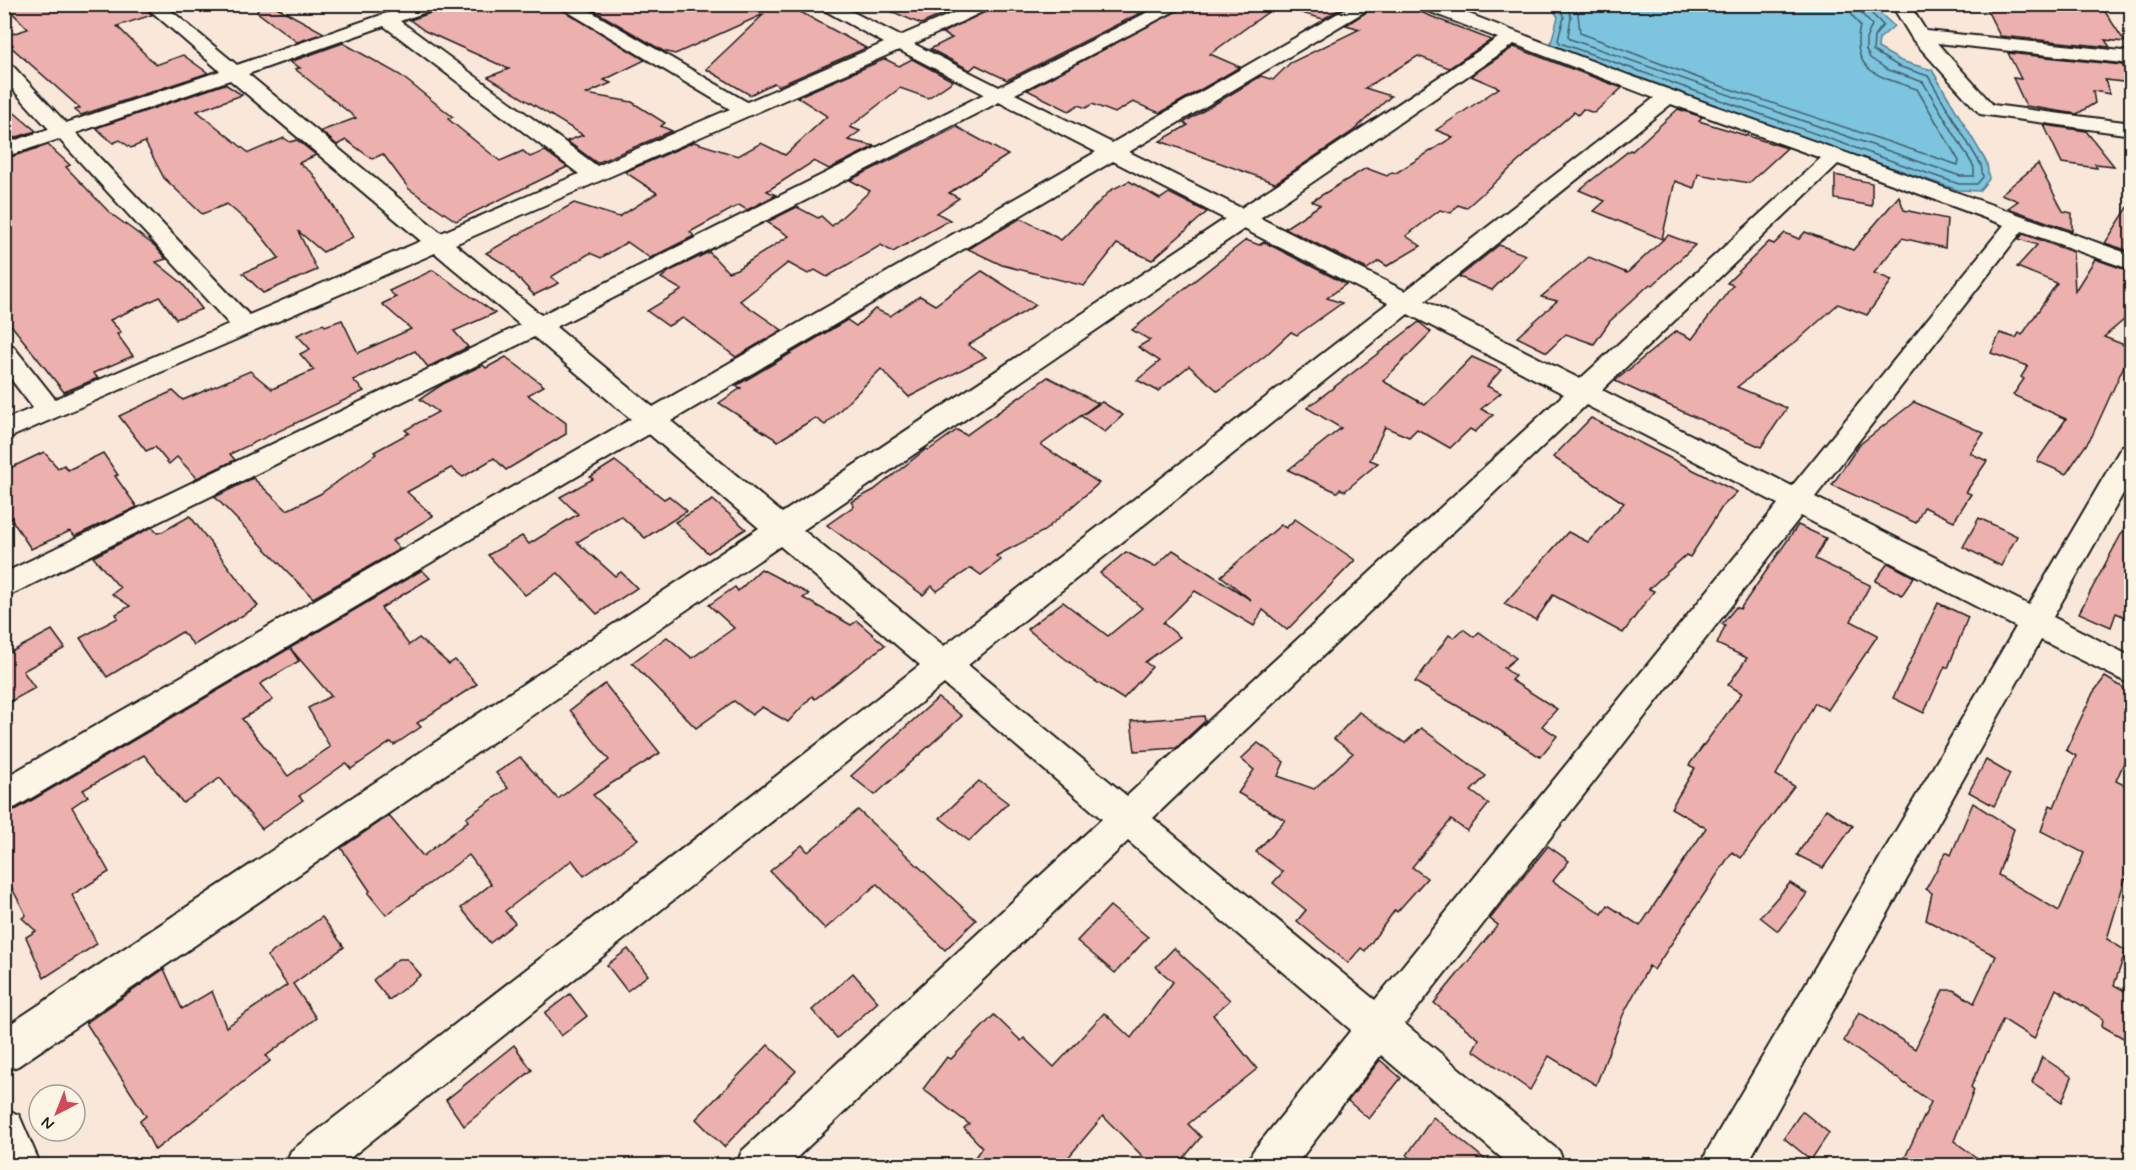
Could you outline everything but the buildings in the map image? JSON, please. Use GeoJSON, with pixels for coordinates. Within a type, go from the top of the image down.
{"type":"FeatureCollection","features":[{"type":"Feature","properties":{"kind":"street"},"geometry":{"type":"LineString","coordinates":[[152,4],[1544,1166]]}},
{"type":"Feature","properties":{"kind":"street"},"geometry":{"type":"LineString","coordinates":[[4,152],[432,4]]}},
{"type":"Feature","properties":{"kind":"street"},"geometry":{"type":"LineString","coordinates":[[564,4],[748,111]]}},
{"type":"Feature","properties":{"kind":"street"},"geometry":{"type":"LineString","coordinates":[[822,4],[2132,672]]}},
{"type":"Feature","properties":{"kind":"street"},"geometry":{"type":"LineString","coordinates":[[4,431],[901,45],[990,4]]}},
{"type":"Feature","properties":{"kind":"street"},"geometry":{"type":"LineString","coordinates":[[4,587],[538,326],[1179,4]]}},
{"type":"Feature","properties":{"kind":"street"},"geometry":{"type":"LineString","coordinates":[[4,796],[1368,4]]}},
{"type":"Feature","properties":{"kind":"street"},"geometry":{"type":"LineString","coordinates":[[1426,4],[1669,96],[2132,263]]}},
{"type":"Feature","properties":{"kind":"street"},"geometry":{"type":"LineString","coordinates":[[1900,4],[1920,36],[1987,110],[2132,129]]}},
{"type":"Feature","properties":{"kind":"street"},"geometry":{"type":"LineString","coordinates":[[387,20],[596,176]]}},
{"type":"Feature","properties":{"kind":"street"},"geometry":{"type":"LineString","coordinates":[[1920,36],[2132,57]]}},
{"type":"Feature","properties":{"kind":"street"},"geometry":{"type":"LineString","coordinates":[[4,1052],[1511,38]]}},
{"type":"Feature","properties":{"kind":"street"},"geometry":{"type":"LineString","coordinates":[[4,68],[246,327]]}},
{"type":"Feature","properties":{"kind":"street"},"geometry":{"type":"LineString","coordinates":[[306,1166],[1669,96]]}},
{"type":"Feature","properties":{"kind":"street"},"geometry":{"type":"LineString","coordinates":[[757,1166],[1835,156]]}},
{"type":"Feature","properties":{"kind":"street"},"geometry":{"type":"LineString","coordinates":[[1268,1166],[2018,222]]}},
{"type":"Feature","properties":{"kind":"street"},"geometry":{"type":"LineString","coordinates":[[4,352],[50,411]]}},
{"type":"Feature","properties":{"kind":"street"},"geometry":{"type":"LineString","coordinates":[[1722,1166],[2132,453]]}},
{"type":"Feature","properties":{"kind":"street"},"geometry":{"type":"LineString","coordinates":[[4,1130],[20,1166]]}},
{"type":"Feature","properties":{"kind":"water"},"geometry":{"type":"Polygon","coordinates":[[[1550,5],[1871,5],[1894,26],[1879,39],[1878,48],[1901,61],[1932,70],[1987,163],[1989,179],[1979,191],[1958,190],[1702,103],[1550,46],[1558,17],[1550,5]]]}}]}
